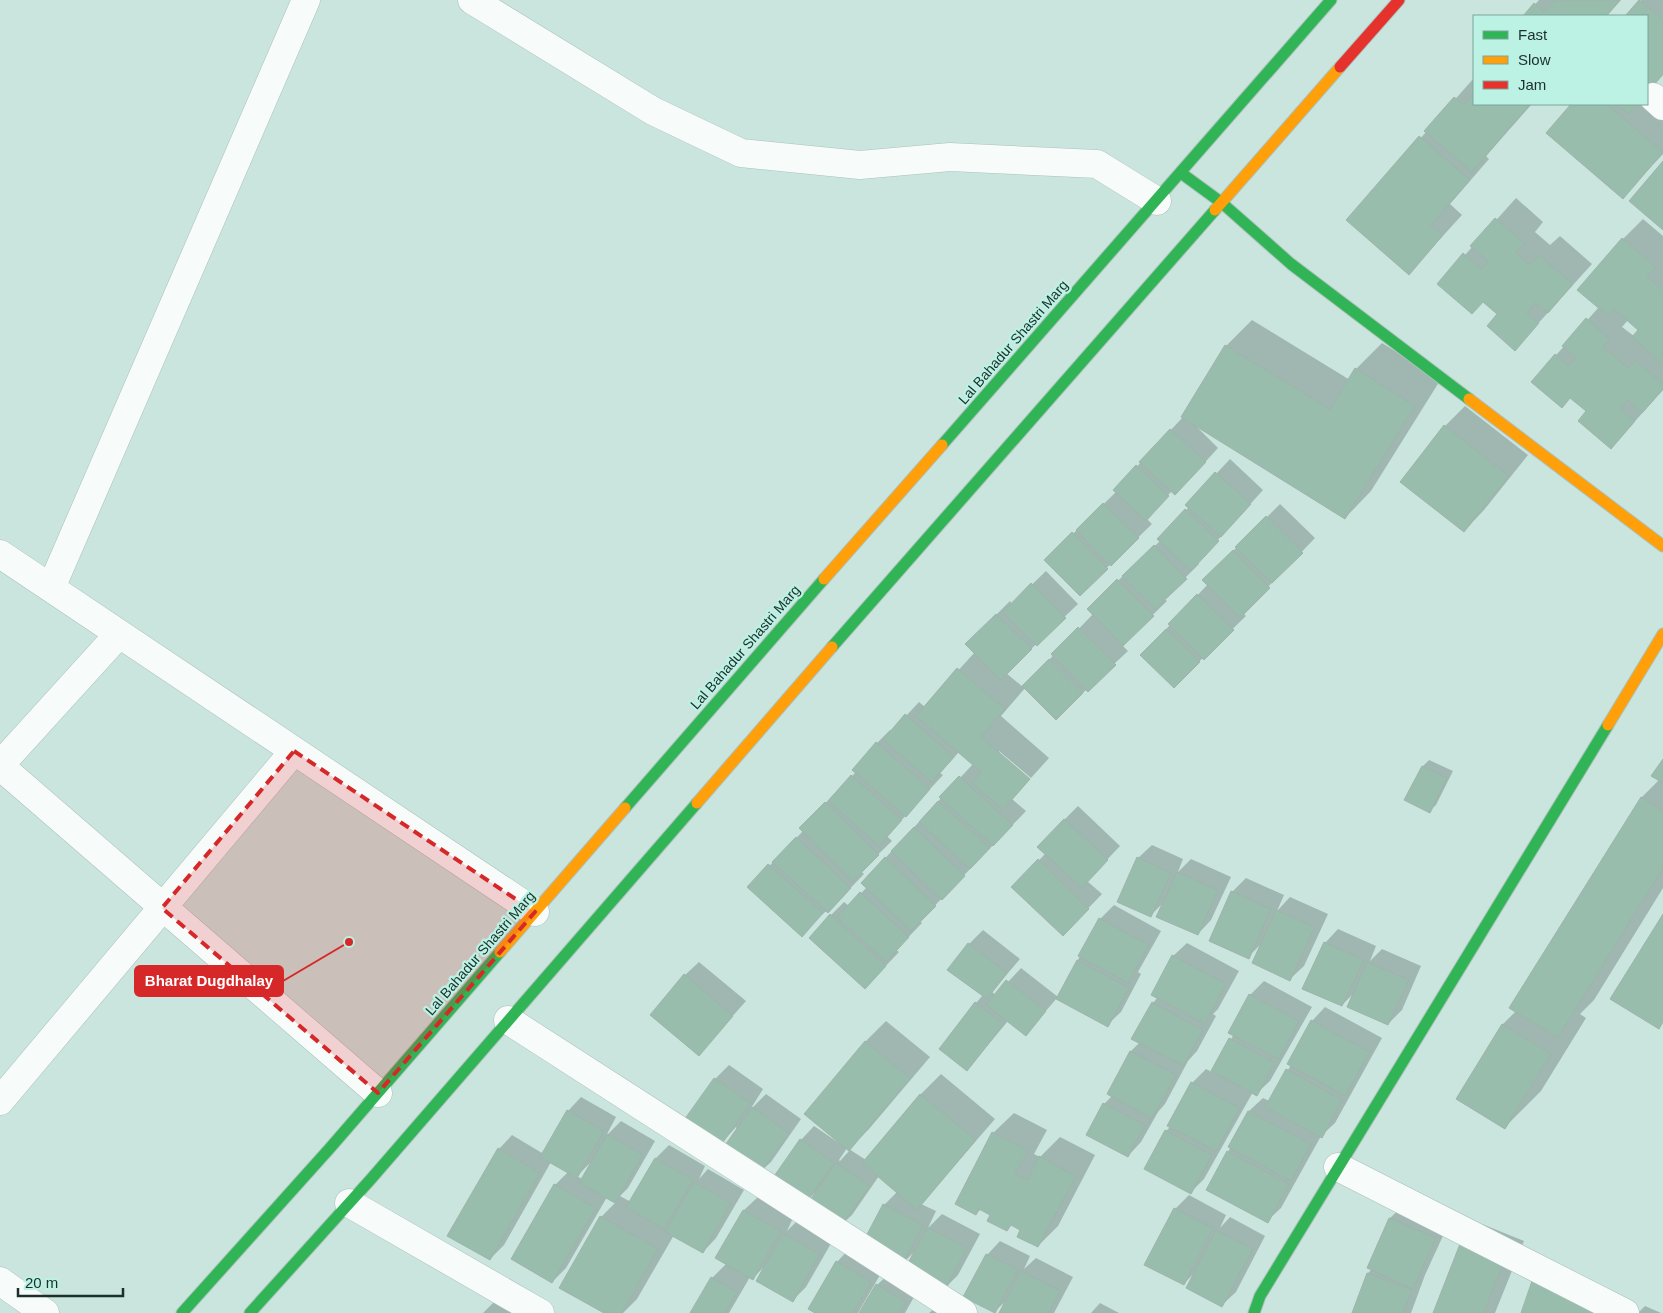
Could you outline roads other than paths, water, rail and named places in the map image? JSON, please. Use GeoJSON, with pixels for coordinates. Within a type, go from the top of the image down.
{"type":"FeatureCollection","features":[{"type":"Feature","properties":{"kind":"main road","name":"Lal Bahadur Shastri Marg"},"geometry":{"type":"LineString","coordinates":[[182,1313],[378,1093],[776,633],[1157,201],[1331,0]]}},
{"type":"Feature","properties":{"kind":"main road"},"geometry":{"type":"LineString","coordinates":[[250,1313],[349,1203],[817,664],[1398,0]]}},
{"type":"Feature","properties":{"kind":"main road"},"geometry":{"type":"LineString","coordinates":[[1181,173],[1222,203],[1291,264],[1663,546]]}},
{"type":"Feature","properties":{"kind":"main road"},"geometry":{"type":"LineString","coordinates":[[1254,1313],[1260,1296],[1663,634]]}},
{"type":"Feature","properties":{"kind":"street"},"geometry":{"type":"LineString","coordinates":[[51,588],[306,0]]}},
{"type":"Feature","properties":{"kind":"street"},"geometry":{"type":"LineString","coordinates":[[472,0],[653,111],[741,153],[860,165],[950,157],[1097,164],[1157,201]]}},
{"type":"Feature","properties":{"kind":"street"},"geometry":{"type":"LineString","coordinates":[[0,554],[535,912]]}},
{"type":"Feature","properties":{"kind":"street"},"geometry":{"type":"LineString","coordinates":[[119,634],[0,766],[378,1093]]}},
{"type":"Feature","properties":{"kind":"street"},"geometry":{"type":"LineString","coordinates":[[0,1101],[294,751]]}},
{"type":"Feature","properties":{"kind":"street"},"geometry":{"type":"LineString","coordinates":[[508,1020],[963,1313]]}},
{"type":"Feature","properties":{"kind":"street"},"geometry":{"type":"LineString","coordinates":[[1338,1167],[1625,1313]]}},
{"type":"Feature","properties":{"kind":"street"},"geometry":{"type":"LineString","coordinates":[[349,1203],[540,1313]]}},
{"type":"Feature","properties":{"kind":"street"},"geometry":{"type":"LineString","coordinates":[[0,1281],[45,1313]]}},
{"type":"Feature","properties":{"kind":"place","name":"Bharat Dugdhalay"},"geometry":{"type":"Point","coordinates":[349,942]}}]}
